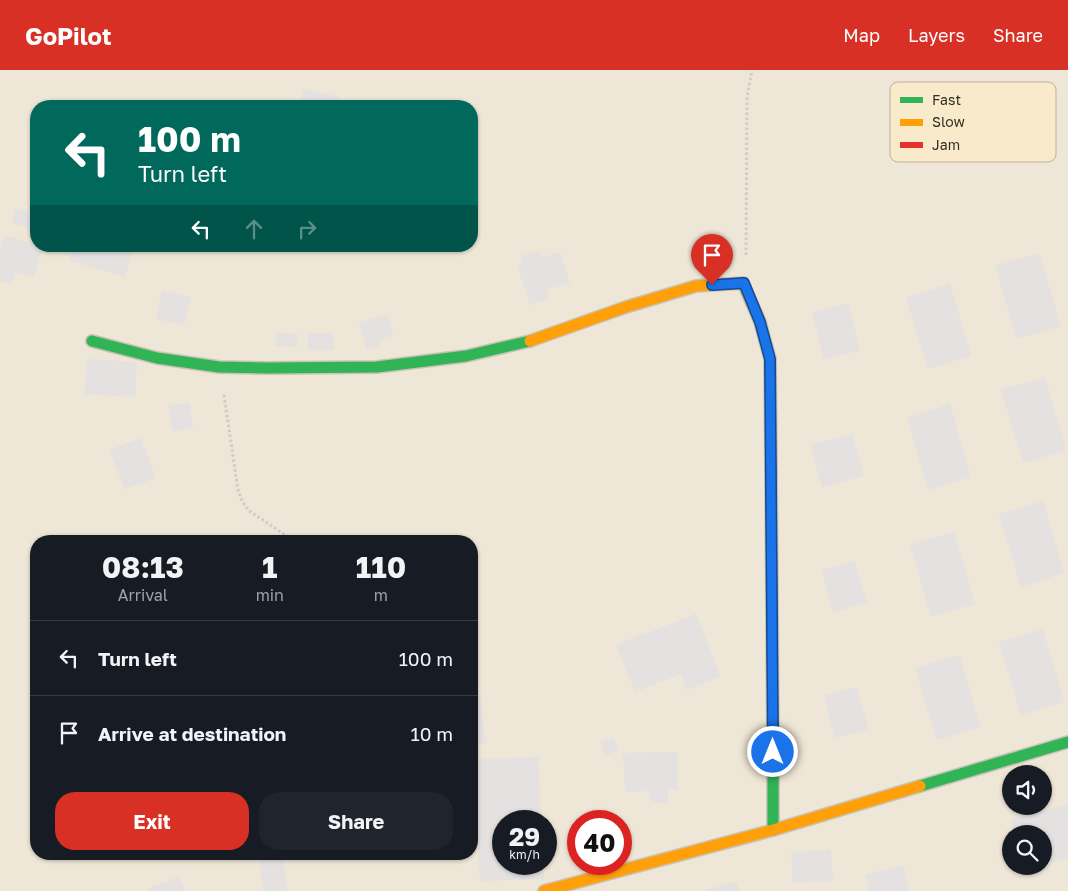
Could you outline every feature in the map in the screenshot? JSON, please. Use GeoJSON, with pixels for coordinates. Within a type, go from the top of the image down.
{"type":"FeatureCollection","features":[{"type":"Feature","properties":{"kind":"street"},"geometry":{"type":"LineString","coordinates":[[92,341],[156,358],[219,368],[377,367],[466,356],[533,340],[626,307],[696,286],[744,283],[760,322],[770,359],[773,830]]}},
{"type":"Feature","properties":{"kind":"street"},"geometry":{"type":"LineString","coordinates":[[544,891],[773,830],[1068,742]]}},
{"type":"Feature","properties":{"kind":"path"},"geometry":{"type":"LineString","coordinates":[[744,283],[747,247],[746,97],[752,70]]}},
{"type":"Feature","properties":{"kind":"path"},"geometry":{"type":"LineString","coordinates":[[219,368],[238,490],[242,501],[248,510],[285,535]]}},
{"type":"Feature","properties":{"kind":"building"},"geometry":{"type":"Polygon","coordinates":[[[303,89],[339,97],[338,100],[300,100],[303,89]]]}},
{"type":"Feature","properties":{"kind":"building"},"geometry":{"type":"Polygon","coordinates":[[[16,208],[30,212],[30,229],[12,223],[16,208]]]}},
{"type":"Feature","properties":{"kind":"building"},"geometry":{"type":"Polygon","coordinates":[[[5,235],[30,243],[30,252],[42,252],[34,278],[15,272],[12,285],[0,281],[0,251],[5,235]]]}},
{"type":"Feature","properties":{"kind":"building"},"geometry":{"type":"Polygon","coordinates":[[[539,250],[542,258],[560,252],[570,283],[547,290],[550,298],[530,305],[517,265],[522,264],[520,257],[539,250]]]}},
{"type":"Feature","properties":{"kind":"building"},"geometry":{"type":"Polygon","coordinates":[[[71,252],[132,252],[125,277],[69,260],[71,252]]]}},
{"type":"Feature","properties":{"kind":"building"},"geometry":{"type":"Polygon","coordinates":[[[1039,253],[1061,326],[1017,339],[995,266],[1039,253]]]}},
{"type":"Feature","properties":{"kind":"building"},"geometry":{"type":"Polygon","coordinates":[[[950,284],[971,356],[928,369],[906,297],[950,284]]]}},
{"type":"Feature","properties":{"kind":"building"},"geometry":{"type":"Polygon","coordinates":[[[162,290],[191,297],[184,325],[156,319],[162,290]]]}},
{"type":"Feature","properties":{"kind":"building"},"geometry":{"type":"Polygon","coordinates":[[[848,303],[860,350],[824,360],[812,313],[848,303]]]}},
{"type":"Feature","properties":{"kind":"building"},"geometry":{"type":"Polygon","coordinates":[[[388,315],[393,335],[380,339],[381,346],[366,350],[359,322],[388,315]]]}},
{"type":"Feature","properties":{"kind":"building"},"geometry":{"type":"Polygon","coordinates":[[[276,333],[298,334],[297,347],[275,346],[276,333]]]}},
{"type":"Feature","properties":{"kind":"building"},"geometry":{"type":"Polygon","coordinates":[[[308,333],[333,333],[334,350],[308,350],[308,333]]]}},
{"type":"Feature","properties":{"kind":"building"},"geometry":{"type":"Polygon","coordinates":[[[87,359],[137,362],[135,397],[85,394],[87,359]]]}},
{"type":"Feature","properties":{"kind":"building"},"geometry":{"type":"Polygon","coordinates":[[[1045,377],[1066,450],[1023,463],[1001,390],[1045,377]]]}},
{"type":"Feature","properties":{"kind":"building"},"geometry":{"type":"Polygon","coordinates":[[[190,403],[193,428],[172,431],[169,405],[190,403]]]}},
{"type":"Feature","properties":{"kind":"building"},"geometry":{"type":"Polygon","coordinates":[[[950,404],[971,477],[928,490],[907,418],[950,404]]]}},
{"type":"Feature","properties":{"kind":"building"},"geometry":{"type":"Polygon","coordinates":[[[852,434],[864,476],[822,487],[810,445],[852,434]]]}},
{"type":"Feature","properties":{"kind":"building"},"geometry":{"type":"Polygon","coordinates":[[[141,438],[156,478],[125,489],[109,450],[141,438]]]}},
{"type":"Feature","properties":{"kind":"building"},"geometry":{"type":"Polygon","coordinates":[[[1043,501],[1064,573],[1021,587],[999,514],[1043,501]]]}},
{"type":"Feature","properties":{"kind":"building"},"geometry":{"type":"Polygon","coordinates":[[[954,532],[975,604],[931,617],[910,545],[954,532]]]}},
{"type":"Feature","properties":{"kind":"building"},"geometry":{"type":"Polygon","coordinates":[[[855,561],[867,603],[832,612],[822,570],[855,561]]]}},
{"type":"Feature","properties":{"kind":"building"},"geometry":{"type":"Polygon","coordinates":[[[696,614],[721,677],[687,690],[681,674],[635,692],[616,645],[696,614]]]}},
{"type":"Feature","properties":{"kind":"building"},"geometry":{"type":"Polygon","coordinates":[[[1043,629],[1064,702],[1021,715],[999,642],[1043,629]]]}},
{"type":"Feature","properties":{"kind":"building"},"geometry":{"type":"Polygon","coordinates":[[[959,655],[981,727],[937,740],[915,668],[959,655]]]}},
{"type":"Feature","properties":{"kind":"building"},"geometry":{"type":"Polygon","coordinates":[[[857,687],[868,729],[835,738],[824,695],[857,687]]]}},
{"type":"Feature","properties":{"kind":"building"},"geometry":{"type":"Polygon","coordinates":[[[478,695],[480,695],[486,743],[478,745],[478,695]]]}},
{"type":"Feature","properties":{"kind":"building"},"geometry":{"type":"Polygon","coordinates":[[[614,738],[618,751],[605,755],[601,742],[614,738]]]}},
{"type":"Feature","properties":{"kind":"building"},"geometry":{"type":"Polygon","coordinates":[[[677,752],[678,789],[668,790],[668,803],[650,803],[649,791],[625,792],[623,753],[677,752]]]}},
{"type":"Feature","properties":{"kind":"building"},"geometry":{"type":"Polygon","coordinates":[[[538,757],[540,810],[492,810],[492,875],[544,875],[544,879],[480,881],[478,759],[538,757]]]}},
{"type":"Feature","properties":{"kind":"building"},"geometry":{"type":"Polygon","coordinates":[[[1068,805],[1068,858],[1052,862],[1052,825],[1013,825],[1011,819],[1027,815],[1052,815],[1052,809],[1068,805]]]}},
{"type":"Feature","properties":{"kind":"building"},"geometry":{"type":"Polygon","coordinates":[[[831,850],[833,881],[793,883],[791,852],[831,850]]]}},
{"type":"Feature","properties":{"kind":"building"},"geometry":{"type":"Polygon","coordinates":[[[260,860],[284,860],[287,891],[263,891],[260,860]]]}},
{"type":"Feature","properties":{"kind":"building"},"geometry":{"type":"Polygon","coordinates":[[[904,866],[909,891],[870,891],[866,874],[904,866]]]}},
{"type":"Feature","properties":{"kind":"building"},"geometry":{"type":"Polygon","coordinates":[[[179,877],[185,891],[150,891],[149,888],[179,877]]]}},
{"type":"Feature","properties":{"kind":"building"},"geometry":{"type":"Polygon","coordinates":[[[736,882],[739,891],[705,891],[705,890],[736,882]]]}},
{"type":"Feature","properties":{"kind":"traffic: fast"},"geometry":{"type":"LineString","coordinates":[[92,341],[157,358],[219,367],[267,368],[377,367],[466,356],[530,341]]}},
{"type":"Feature","properties":{"kind":"traffic: fast"},"geometry":{"type":"LineString","coordinates":[[920,786],[1068,742]]}},
{"type":"Feature","properties":{"kind":"traffic: fast"},"geometry":{"type":"LineString","coordinates":[[773,755],[773,830]]}},
{"type":"Feature","properties":{"kind":"traffic: slow"},"geometry":{"type":"LineString","coordinates":[[530,341],[626,307],[696,286],[743,283],[760,322],[770,359],[771,467]]}},
{"type":"Feature","properties":{"kind":"traffic: slow"},"geometry":{"type":"LineString","coordinates":[[544,891],[773,830],[920,786]]}},
{"type":"Feature","properties":{"kind":"traffic: jam"},"geometry":{"type":"LineString","coordinates":[[771,467],[773,755]]}},
{"type":"Feature","properties":{"kind":"route"},"geometry":{"type":"LineString","coordinates":[[712,285],[744,283],[760,322],[770,359],[773,752]]}}]}
